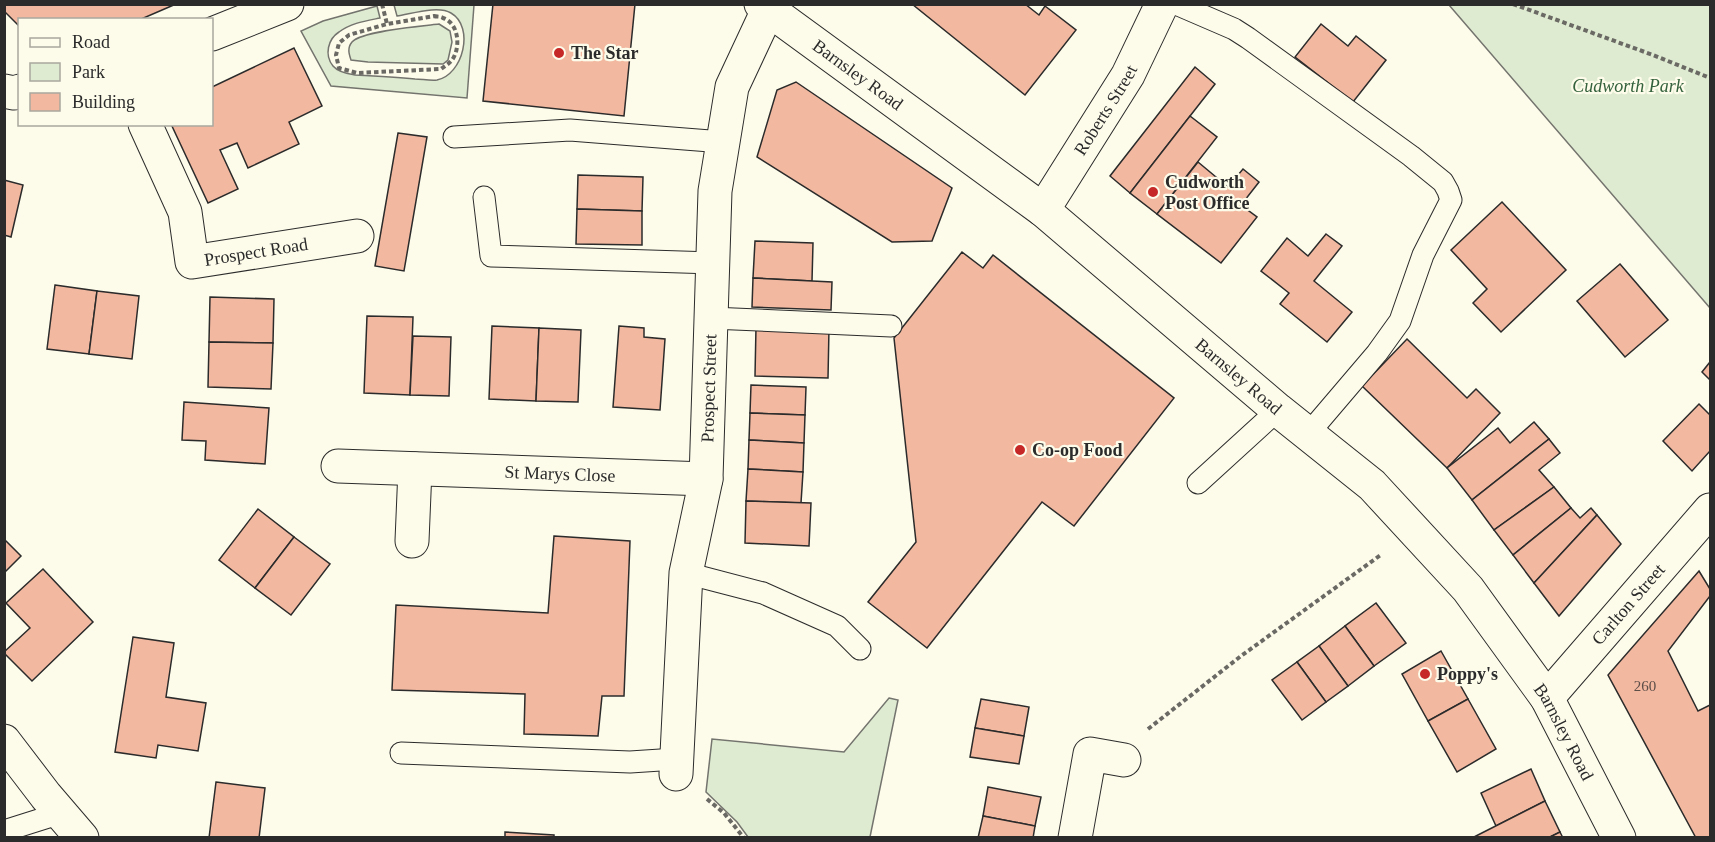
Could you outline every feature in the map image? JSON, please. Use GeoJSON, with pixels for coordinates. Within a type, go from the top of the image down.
{"type":"FeatureCollection","features":[{"type":"Feature","properties":{"kind":"street"},"geometry":{"type":"LineString","coordinates":[[213,33],[250,11],[287,4]]}},
{"type":"Feature","properties":{"kind":"street","name":"Roberts Street"},"geometry":{"type":"LineString","coordinates":[[1043,210],[1128,75],[1162,4]]}},
{"type":"Feature","properties":{"kind":"street","name":"Barnsley Road"},"geometry":{"type":"LineString","coordinates":[[765,7],[1043,210],[1278,410],[1372,485],[1468,589],[1547,698],[1619,837]]}},
{"type":"Feature","properties":{"kind":"street","name":"Prospect Street"},"geometry":{"type":"LineString","coordinates":[[676,766],[686,573],[706,479],[715,191],[732,87],[765,7]]}},
{"type":"Feature","properties":{"kind":"street","name":"Prospect Road"},"geometry":{"type":"LineString","coordinates":[[146,126],[185,212],[192,262],[357,236]]}},
{"type":"Feature","properties":{"kind":"street","name":"St Marys Close"},"geometry":{"type":"LineString","coordinates":[[338,466],[706,479]]}},
{"type":"Feature","properties":{"kind":"street"},"geometry":{"type":"LineString","coordinates":[[412,541],[415,469]]}},
{"type":"Feature","properties":{"kind":"street","name":"Carlton Street"},"geometry":{"type":"LineString","coordinates":[[1547,698],[1710,510]]}},
{"type":"Feature","properties":{"kind":"street"},"geometry":{"type":"LineString","coordinates":[[4,741],[82,837]]}},
{"type":"Feature","properties":{"kind":"street"},"geometry":{"type":"LineString","coordinates":[[1075,837],[1090,754],[1124,760]]}},
{"type":"Feature","properties":{"kind":"lane"},"geometry":{"type":"LineString","coordinates":[[1176,4],[1234,28],[1411,156],[1443,182],[1448,191],[1450,200],[1423,255],[1400,321],[1393,333],[1308,434]]}},
{"type":"Feature","properties":{"kind":"lane"},"geometry":{"type":"LineString","coordinates":[[454,137],[570,130],[723,142]]}},
{"type":"Feature","properties":{"kind":"lane"},"geometry":{"type":"LineString","coordinates":[[484,197],[491,256],[713,263]]}},
{"type":"Feature","properties":{"kind":"lane"},"geometry":{"type":"LineString","coordinates":[[711,318],[891,326]]}},
{"type":"Feature","properties":{"kind":"lane"},"geometry":{"type":"LineString","coordinates":[[1198,483],[1278,410]]}},
{"type":"Feature","properties":{"kind":"lane"},"geometry":{"type":"LineString","coordinates":[[686,573],[763,593],[837,626],[860,649]]}},
{"type":"Feature","properties":{"kind":"lane"},"geometry":{"type":"LineString","coordinates":[[401,753],[630,762],[676,766]]}},
{"type":"Feature","properties":{"kind":"lane"},"geometry":{"type":"LineString","coordinates":[[4,831],[61,813]]}},
{"type":"Feature","properties":{"kind":"path"},"geometry":{"type":"LineString","coordinates":[[382,4],[387,24]]}},
{"type":"Feature","properties":{"kind":"path"},"geometry":{"type":"LineString","coordinates":[[1513,4],[1710,78]]}},
{"type":"Feature","properties":{"kind":"path"},"geometry":{"type":"LineString","coordinates":[[434,16],[445,18],[454,27],[457,41],[456,53],[441,69],[357,73],[339,68],[336,55],[339,43],[349,35],[387,24],[434,16]]}},
{"type":"Feature","properties":{"kind":"path"},"geometry":{"type":"LineString","coordinates":[[1124,760],[1143,733],[1241,656],[1414,530]]}},
{"type":"Feature","properties":{"kind":"path"},"geometry":{"type":"LineString","coordinates":[[676,766],[724,813],[744,837]]}},
{"type":"Feature","properties":{"kind":"green space"},"geometry":{"type":"Polygon","coordinates":[[[394,5],[474,5],[467,98],[331,86],[301,31],[323,21],[377,6],[380,18],[348,26],[332,39],[328,52],[330,62],[335,68],[355,75],[432,80],[446,76],[454,69],[463,50],[464,39],[463,29],[458,20],[451,13],[439,10],[397,16],[394,5]]]}},
{"type":"Feature","properties":{"kind":"green space","name":"Cudworth Park"},"geometry":{"type":"Polygon","coordinates":[[[1449,5],[1710,5],[1710,308],[1449,5]]]}},
{"type":"Feature","properties":{"kind":"green space"},"geometry":{"type":"Polygon","coordinates":[[[439,24],[450,31],[452,42],[448,60],[443,64],[351,60],[349,46],[358,38],[392,30],[439,24]]]}},
{"type":"Feature","properties":{"kind":"green space"},"geometry":{"type":"Polygon","coordinates":[[[889,698],[898,700],[870,837],[748,837],[737,822],[706,792],[712,739],[844,752],[889,698]]]}},
{"type":"Feature","properties":{"kind":"building"},"geometry":{"type":"Polygon","coordinates":[[[4,4],[176,4],[144,18],[18,18],[18,25],[4,11],[4,4]]]}},
{"type":"Feature","properties":{"kind":"building","name":"The Star"},"geometry":{"type":"Polygon","coordinates":[[[493,4],[635,4],[624,116],[483,101],[493,4]]]}},
{"type":"Feature","properties":{"kind":"building"},"geometry":{"type":"Polygon","coordinates":[[[912,4],[1025,4],[1039,15],[1045,6],[1076,30],[1025,95],[912,4]]]}},
{"type":"Feature","properties":{"kind":"building"},"geometry":{"type":"Polygon","coordinates":[[[1321,24],[1348,46],[1356,36],[1386,60],[1353,102],[1295,57],[1321,24]]]}},
{"type":"Feature","properties":{"kind":"building"},"geometry":{"type":"Polygon","coordinates":[[[294,48],[322,106],[289,122],[299,144],[248,168],[237,143],[220,150],[238,189],[208,203],[172,126],[213,126],[213,87],[294,48]]]}},
{"type":"Feature","properties":{"kind":"building"},"geometry":{"type":"Polygon","coordinates":[[[1195,67],[1215,84],[1130,193],[1110,176],[1195,67]]]}},
{"type":"Feature","properties":{"kind":"building"},"geometry":{"type":"Polygon","coordinates":[[[796,82],[952,188],[932,241],[892,242],[757,157],[777,90],[796,82]]]}},
{"type":"Feature","properties":{"kind":"building"},"geometry":{"type":"Polygon","coordinates":[[[1190,116],[1217,137],[1157,214],[1130,193],[1190,116]]]}},
{"type":"Feature","properties":{"kind":"building"},"geometry":{"type":"Polygon","coordinates":[[[398,133],[427,137],[404,271],[375,266],[398,133]]]}},
{"type":"Feature","properties":{"kind":"building"},"geometry":{"type":"Polygon","coordinates":[[[1198,162],[1228,187],[1243,169],[1259,182],[1241,205],[1257,217],[1221,263],[1157,214],[1198,162]]]}},
{"type":"Feature","properties":{"kind":"building"},"geometry":{"type":"Polygon","coordinates":[[[578,175],[643,177],[642,211],[577,209],[578,175]]]}},
{"type":"Feature","properties":{"kind":"building"},"geometry":{"type":"Polygon","coordinates":[[[4,180],[23,185],[11,237],[4,235],[4,180]]]}},
{"type":"Feature","properties":{"kind":"building"},"geometry":{"type":"Polygon","coordinates":[[[1502,202],[1566,270],[1501,332],[1473,303],[1487,289],[1451,250],[1502,202]]]}},
{"type":"Feature","properties":{"kind":"building"},"geometry":{"type":"Polygon","coordinates":[[[577,209],[642,211],[642,245],[576,244],[577,209]]]}},
{"type":"Feature","properties":{"kind":"building"},"geometry":{"type":"Polygon","coordinates":[[[1326,234],[1342,246],[1314,281],[1352,312],[1327,342],[1280,304],[1289,293],[1261,271],[1287,238],[1308,256],[1326,234]]]}},
{"type":"Feature","properties":{"kind":"building"},"geometry":{"type":"Polygon","coordinates":[[[755,241],[813,243],[812,281],[753,278],[755,241]]]}},
{"type":"Feature","properties":{"kind":"building","name":"Co-op Food"},"geometry":{"type":"Polygon","coordinates":[[[962,252],[983,268],[993,255],[1174,398],[1074,526],[1042,502],[927,648],[868,602],[916,542],[894,338],[962,252]]]}},
{"type":"Feature","properties":{"kind":"building"},"geometry":{"type":"Polygon","coordinates":[[[1620,264],[1668,320],[1625,357],[1577,301],[1620,264]]]}},
{"type":"Feature","properties":{"kind":"building"},"geometry":{"type":"Polygon","coordinates":[[[753,278],[832,282],[831,310],[752,307],[753,278]]]}},
{"type":"Feature","properties":{"kind":"building"},"geometry":{"type":"Polygon","coordinates":[[[55,285],[97,291],[89,354],[47,349],[55,285]]]}},
{"type":"Feature","properties":{"kind":"building"},"geometry":{"type":"Polygon","coordinates":[[[97,291],[139,296],[132,359],[89,354],[97,291]]]}},
{"type":"Feature","properties":{"kind":"building"},"geometry":{"type":"Polygon","coordinates":[[[210,297],[274,299],[273,343],[209,342],[210,297]]]}},
{"type":"Feature","properties":{"kind":"building"},"geometry":{"type":"Polygon","coordinates":[[[367,316],[413,317],[410,395],[364,393],[367,316]]]}},
{"type":"Feature","properties":{"kind":"building"},"geometry":{"type":"Polygon","coordinates":[[[492,326],[539,328],[536,401],[489,399],[492,326]]]}},
{"type":"Feature","properties":{"kind":"building"},"geometry":{"type":"Polygon","coordinates":[[[619,326],[644,328],[644,337],[665,339],[660,410],[613,407],[619,326]]]}},
{"type":"Feature","properties":{"kind":"building"},"geometry":{"type":"Polygon","coordinates":[[[756,327],[829,328],[828,378],[755,376],[756,327]]]}},
{"type":"Feature","properties":{"kind":"building"},"geometry":{"type":"Polygon","coordinates":[[[539,328],[581,330],[578,402],[536,401],[539,328]]]}},
{"type":"Feature","properties":{"kind":"building"},"geometry":{"type":"Polygon","coordinates":[[[413,336],[451,337],[449,396],[410,395],[413,336]]]}},
{"type":"Feature","properties":{"kind":"building"},"geometry":{"type":"Polygon","coordinates":[[[1407,339],[1467,398],[1476,389],[1500,413],[1447,468],[1362,386],[1407,339]]]}},
{"type":"Feature","properties":{"kind":"building"},"geometry":{"type":"Polygon","coordinates":[[[209,342],[273,343],[271,389],[208,387],[209,342]]]}},
{"type":"Feature","properties":{"kind":"building"},"geometry":{"type":"Polygon","coordinates":[[[1710,362],[1710,380],[1702,372],[1710,362]]]}},
{"type":"Feature","properties":{"kind":"building"},"geometry":{"type":"Polygon","coordinates":[[[751,385],[806,387],[805,415],[750,413],[751,385]]]}},
{"type":"Feature","properties":{"kind":"building"},"geometry":{"type":"Polygon","coordinates":[[[184,402],[269,408],[265,464],[205,460],[206,441],[182,440],[184,402]]]}},
{"type":"Feature","properties":{"kind":"building"},"geometry":{"type":"Polygon","coordinates":[[[1699,404],[1710,415],[1710,451],[1692,471],[1663,441],[1699,404]]]}},
{"type":"Feature","properties":{"kind":"building"},"geometry":{"type":"Polygon","coordinates":[[[750,413],[805,415],[804,443],[749,440],[750,413]]]}},
{"type":"Feature","properties":{"kind":"building"},"geometry":{"type":"Polygon","coordinates":[[[1534,422],[1549,439],[1472,500],[1447,468],[1498,428],[1510,443],[1534,422]]]}},
{"type":"Feature","properties":{"kind":"building"},"geometry":{"type":"Polygon","coordinates":[[[1549,439],[1560,453],[1539,470],[1554,487],[1494,530],[1472,500],[1549,439]]]}},
{"type":"Feature","properties":{"kind":"building"},"geometry":{"type":"Polygon","coordinates":[[[749,440],[804,443],[803,472],[748,469],[749,440]]]}},
{"type":"Feature","properties":{"kind":"building"},"geometry":{"type":"Polygon","coordinates":[[[748,469],[803,472],[801,503],[746,501],[748,469]]]}},
{"type":"Feature","properties":{"kind":"building"},"geometry":{"type":"Polygon","coordinates":[[[1554,487],[1571,508],[1513,555],[1494,530],[1554,487]]]}},
{"type":"Feature","properties":{"kind":"building"},"geometry":{"type":"Polygon","coordinates":[[[746,501],[811,503],[809,546],[745,543],[746,501]]]}},
{"type":"Feature","properties":{"kind":"building"},"geometry":{"type":"Polygon","coordinates":[[[1571,508],[1580,518],[1591,508],[1597,515],[1534,583],[1513,555],[1571,508]]]}},
{"type":"Feature","properties":{"kind":"building"},"geometry":{"type":"Polygon","coordinates":[[[258,509],[294,537],[255,588],[219,560],[258,509]]]}},
{"type":"Feature","properties":{"kind":"building"},"geometry":{"type":"Polygon","coordinates":[[[1597,515],[1621,544],[1559,616],[1534,583],[1597,515]]]}},
{"type":"Feature","properties":{"kind":"building"},"geometry":{"type":"Polygon","coordinates":[[[554,536],[630,541],[624,696],[602,696],[598,736],[524,734],[525,694],[392,690],[396,605],[548,613],[554,536]]]}},
{"type":"Feature","properties":{"kind":"building"},"geometry":{"type":"Polygon","coordinates":[[[294,537],[330,564],[291,615],[255,588],[294,537]]]}},
{"type":"Feature","properties":{"kind":"building"},"geometry":{"type":"Polygon","coordinates":[[[4,539],[21,556],[4,573],[4,539]]]}},
{"type":"Feature","properties":{"kind":"building"},"geometry":{"type":"Polygon","coordinates":[[[43,569],[93,622],[32,681],[4,653],[30,628],[6,603],[43,569]]]}},
{"type":"Feature","properties":{"kind":"building"},"geometry":{"type":"Polygon","coordinates":[[[1699,571],[1710,589],[1710,596],[1668,651],[1698,711],[1710,705],[1710,838],[1696,838],[1608,675],[1699,571]]]}},
{"type":"Feature","properties":{"kind":"building"},"geometry":{"type":"Polygon","coordinates":[[[1376,603],[1406,643],[1374,666],[1345,626],[1376,603]]]}},
{"type":"Feature","properties":{"kind":"building"},"geometry":{"type":"Polygon","coordinates":[[[1345,626],[1374,666],[1348,686],[1319,646],[1345,626]]]}},
{"type":"Feature","properties":{"kind":"building"},"geometry":{"type":"Polygon","coordinates":[[[133,637],[174,643],[166,697],[206,703],[198,751],[158,745],[156,758],[115,752],[133,637]]]}},
{"type":"Feature","properties":{"kind":"building"},"geometry":{"type":"Polygon","coordinates":[[[1319,646],[1348,686],[1326,702],[1297,662],[1319,646]]]}},
{"type":"Feature","properties":{"kind":"building"},"geometry":{"type":"Polygon","coordinates":[[[1441,651],[1468,699],[1428,721],[1402,674],[1441,651]]]}},
{"type":"Feature","properties":{"kind":"building"},"geometry":{"type":"Polygon","coordinates":[[[1297,662],[1326,702],[1302,720],[1272,680],[1297,662]]]}},
{"type":"Feature","properties":{"kind":"building"},"geometry":{"type":"Polygon","coordinates":[[[981,699],[1029,707],[1024,736],[975,728],[981,699]]]}},
{"type":"Feature","properties":{"kind":"building"},"geometry":{"type":"Polygon","coordinates":[[[1468,699],[1496,749],[1457,772],[1428,721],[1468,699]]]}},
{"type":"Feature","properties":{"kind":"building"},"geometry":{"type":"Polygon","coordinates":[[[975,728],[1024,736],[1019,764],[970,757],[975,728]]]}},
{"type":"Feature","properties":{"kind":"building"},"geometry":{"type":"Polygon","coordinates":[[[1531,769],[1545,801],[1496,826],[1481,793],[1531,769]]]}},
{"type":"Feature","properties":{"kind":"building"},"geometry":{"type":"Polygon","coordinates":[[[216,782],[265,788],[259,838],[209,838],[216,782]]]}},
{"type":"Feature","properties":{"kind":"building"},"geometry":{"type":"Polygon","coordinates":[[[988,787],[1041,797],[1035,826],[983,816],[988,787]]]}},
{"type":"Feature","properties":{"kind":"building"},"geometry":{"type":"Polygon","coordinates":[[[1545,801],[1560,832],[1548,838],[1472,838],[1545,801]]]}},
{"type":"Feature","properties":{"kind":"building"},"geometry":{"type":"Polygon","coordinates":[[[983,816],[1035,826],[1033,838],[978,838],[983,816]]]}},
{"type":"Feature","properties":{"kind":"building"},"geometry":{"type":"Polygon","coordinates":[[[505,832],[554,835],[554,838],[505,838],[505,832]]]}},
{"type":"Feature","properties":{"kind":"building"},"geometry":{"type":"Polygon","coordinates":[[[1560,832],[1563,838],[1548,838],[1560,832]]]}},
{"type":"Feature","properties":{"kind":"place","name":"The Star"},"geometry":{"type":"Point","coordinates":[559,53]}},
{"type":"Feature","properties":{"kind":"place","name":"Cudworth Post Office"},"geometry":{"type":"Point","coordinates":[1153,192]}},
{"type":"Feature","properties":{"kind":"place","name":"Co-op Food"},"geometry":{"type":"Point","coordinates":[1020,450]}},
{"type":"Feature","properties":{"kind":"place","name":"Poppy's"},"geometry":{"type":"Point","coordinates":[1425,674]}}]}
